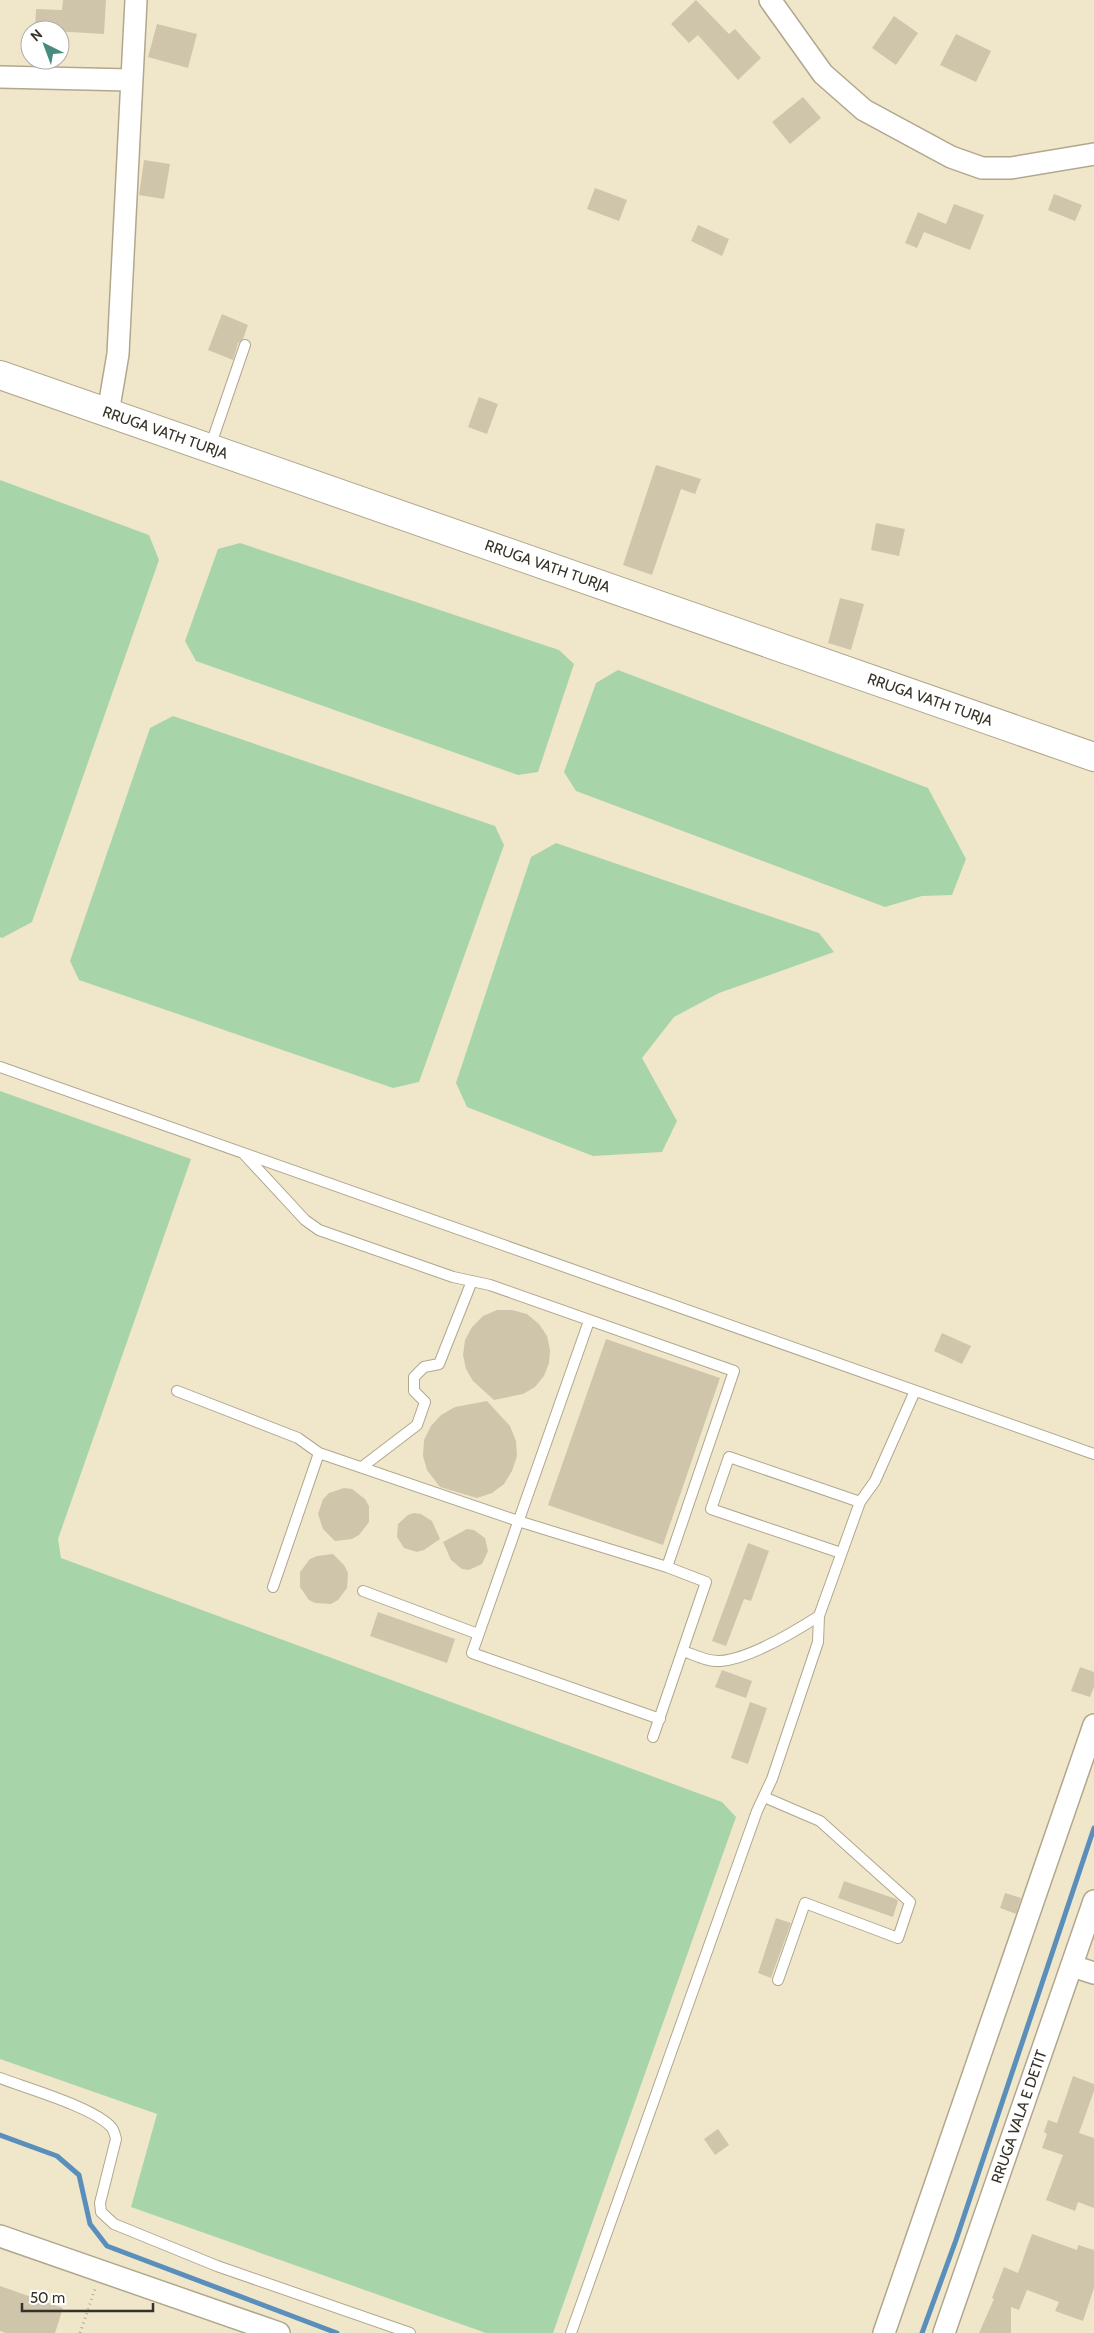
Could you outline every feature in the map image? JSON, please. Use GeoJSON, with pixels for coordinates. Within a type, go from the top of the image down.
{"type":"FeatureCollection","features":[{"type":"Feature","properties":{"kind":"street"},"geometry":{"type":"LineString","coordinates":[[108,414],[118,354],[130,80],[136,0]]}},
{"type":"Feature","properties":{"kind":"street"},"geometry":{"type":"LineString","coordinates":[[770,0],[823,74],[864,110],[951,157],[982,168],[1011,168],[1094,154]]}},
{"type":"Feature","properties":{"kind":"street"},"geometry":{"type":"LineString","coordinates":[[0,77],[130,80]]}},
{"type":"Feature","properties":{"kind":"street","name":"RRUGA VATH TURJA"},"geometry":{"type":"LineString","coordinates":[[0,375],[1094,757]]}},
{"type":"Feature","properties":{"kind":"street"},"geometry":{"type":"LineString","coordinates":[[884,2333],[1094,1725]]}},
{"type":"Feature","properties":{"kind":"street","name":"RRUGA VALA E DETIT"},"geometry":{"type":"LineString","coordinates":[[944,2333],[1094,1900]]}},
{"type":"Feature","properties":{"kind":"street"},"geometry":{"type":"LineString","coordinates":[[1072,1966],[1094,1973]]}},
{"type":"Feature","properties":{"kind":"street"},"geometry":{"type":"LineString","coordinates":[[0,2236],[279,2333]]}},
{"type":"Feature","properties":{"kind":"lane"},"geometry":{"type":"LineString","coordinates":[[210,448],[245,345]]}},
{"type":"Feature","properties":{"kind":"lane"},"geometry":{"type":"LineString","coordinates":[[0,1067],[1094,1454]]}},
{"type":"Feature","properties":{"kind":"lane"},"geometry":{"type":"LineString","coordinates":[[243,1153],[305,1220],[319,1230],[453,1277],[490,1285],[734,1371],[667,1567]]}},
{"type":"Feature","properties":{"kind":"lane"},"geometry":{"type":"LineString","coordinates":[[362,1467],[417,1425],[425,1402],[414,1391],[414,1377],[424,1367],[439,1364],[472,1282]]}},
{"type":"Feature","properties":{"kind":"lane"},"geometry":{"type":"LineString","coordinates":[[589,1321],[472,1653],[660,1718]]}},
{"type":"Feature","properties":{"kind":"lane"},"geometry":{"type":"LineString","coordinates":[[177,1391],[298,1438],[320,1453],[518,1521],[667,1567],[706,1582],[653,1737]]}},
{"type":"Feature","properties":{"kind":"lane"},"geometry":{"type":"LineString","coordinates":[[571,2333],[753,1820],[772,1779],[818,1642],[819,1616],[860,1502],[875,1481],[915,1391]]}},
{"type":"Feature","properties":{"kind":"lane"},"geometry":{"type":"LineString","coordinates":[[273,1587],[320,1453]]}},
{"type":"Feature","properties":{"kind":"lane"},"geometry":{"type":"LineString","coordinates":[[842,1553],[711,1509],[729,1457],[860,1502]]}},
{"type":"Feature","properties":{"kind":"lane"},"geometry":{"type":"LineString","coordinates":[[363,1591],[478,1634]]}},
{"type":"Feature","properties":{"kind":"lane"},"geometry":{"type":"LineString","coordinates":[[683,1651],[709,1660],[721,1661],[783,1639],[819,1616]]}},
{"type":"Feature","properties":{"kind":"lane"},"geometry":{"type":"LineString","coordinates":[[764,1797],[820,1821],[910,1902],[898,1938],[805,1903],[778,1980]]}},
{"type":"Feature","properties":{"kind":"lane"},"geometry":{"type":"LineString","coordinates":[[0,2078],[83,2110],[104,2120],[113,2129],[116,2139],[115,2145],[100,2203],[101,2212],[114,2224],[217,2266],[410,2333]]}},
{"type":"Feature","properties":{"kind":"path"},"geometry":{"type":"LineString","coordinates":[[80,2333],[101,2271]]}},
{"type":"Feature","properties":{"kind":"green space"},"geometry":{"type":"Polygon","coordinates":[[[0,480],[149,535],[159,560],[32,922],[2,938],[0,937],[0,480]]]}},
{"type":"Feature","properties":{"kind":"green space"},"geometry":{"type":"Polygon","coordinates":[[[240,543],[559,650],[574,664],[538,772],[518,775],[196,661],[185,641],[218,549],[240,543]]]}},
{"type":"Feature","properties":{"kind":"green space"},"geometry":{"type":"Polygon","coordinates":[[[618,670],[928,788],[966,859],[952,895],[922,896],[885,907],[576,791],[564,772],[596,683],[618,670]]]}},
{"type":"Feature","properties":{"kind":"green space"},"geometry":{"type":"Polygon","coordinates":[[[173,716],[495,826],[504,845],[419,1082],[393,1088],[79,980],[70,961],[150,728],[173,716]]]}},
{"type":"Feature","properties":{"kind":"green space"},"geometry":{"type":"Polygon","coordinates":[[[556,843],[819,933],[834,952],[719,993],[674,1017],[642,1058],[677,1121],[662,1152],[593,1156],[467,1107],[456,1083],[531,857],[556,843]]]}},
{"type":"Feature","properties":{"kind":"green space"},"geometry":{"type":"Polygon","coordinates":[[[0,1091],[191,1159],[58,1539],[61,1558],[722,1802],[736,1817],[553,2333],[486,2333],[131,2207],[157,2114],[0,2059],[0,1091]]]}},
{"type":"Feature","properties":{"kind":"building"},"geometry":{"type":"Polygon","coordinates":[[[63,0],[106,0],[104,34],[70,32],[70,20],[35,20],[36,9],[62,10],[63,0]]]}},
{"type":"Feature","properties":{"kind":"building"},"geometry":{"type":"Polygon","coordinates":[[[696,0],[729,34],[735,29],[761,58],[738,80],[698,35],[689,43],[671,24],[696,0]]]}},
{"type":"Feature","properties":{"kind":"building"},"geometry":{"type":"Polygon","coordinates":[[[894,16],[918,33],[896,65],[872,48],[894,16]]]}},
{"type":"Feature","properties":{"kind":"building"},"geometry":{"type":"Polygon","coordinates":[[[157,24],[197,34],[188,68],[148,57],[157,24]]]}},
{"type":"Feature","properties":{"kind":"building"},"geometry":{"type":"Polygon","coordinates":[[[956,34],[991,51],[976,82],[940,65],[956,34]]]}},
{"type":"Feature","properties":{"kind":"building"},"geometry":{"type":"Polygon","coordinates":[[[803,97],[821,118],[790,144],[772,122],[803,97]]]}},
{"type":"Feature","properties":{"kind":"building"},"geometry":{"type":"Polygon","coordinates":[[[144,160],[170,164],[164,199],[139,195],[144,160]]]}},
{"type":"Feature","properties":{"kind":"building"},"geometry":{"type":"Polygon","coordinates":[[[595,188],[627,200],[619,221],[587,209],[595,188]]]}},
{"type":"Feature","properties":{"kind":"building"},"geometry":{"type":"Polygon","coordinates":[[[1054,194],[1082,205],[1075,221],[1048,210],[1054,194]]]}},
{"type":"Feature","properties":{"kind":"building"},"geometry":{"type":"Polygon","coordinates":[[[954,204],[984,215],[970,250],[924,232],[917,248],[905,243],[918,212],[946,224],[954,204]]]}},
{"type":"Feature","properties":{"kind":"building"},"geometry":{"type":"Polygon","coordinates":[[[698,225],[729,239],[722,256],[691,241],[698,225]]]}},
{"type":"Feature","properties":{"kind":"building"},"geometry":{"type":"Polygon","coordinates":[[[222,314],[248,325],[243,339],[238,343],[233,360],[208,350],[222,314]]]}},
{"type":"Feature","properties":{"kind":"building"},"geometry":{"type":"Polygon","coordinates":[[[479,397],[498,404],[487,434],[468,427],[479,397]]]}},
{"type":"Feature","properties":{"kind":"building"},"geometry":{"type":"Polygon","coordinates":[[[656,465],[701,479],[695,494],[681,489],[652,575],[623,565],[656,465]]]}},
{"type":"Feature","properties":{"kind":"building"},"geometry":{"type":"Polygon","coordinates":[[[876,523],[905,529],[899,556],[871,550],[876,523]]]}},
{"type":"Feature","properties":{"kind":"building"},"geometry":{"type":"Polygon","coordinates":[[[840,598],[864,604],[851,650],[828,643],[840,598]]]}},
{"type":"Feature","properties":{"kind":"building"},"geometry":{"type":"Polygon","coordinates":[[[497,1310],[512,1310],[527,1314],[539,1324],[547,1336],[550,1350],[549,1363],[544,1376],[535,1387],[523,1394],[494,1400],[473,1381],[466,1369],[463,1355],[465,1340],[472,1327],[483,1316],[497,1310]]]}},
{"type":"Feature","properties":{"kind":"building"},"geometry":{"type":"Polygon","coordinates":[[[942,1333],[971,1346],[962,1364],[934,1351],[942,1333]]]}},
{"type":"Feature","properties":{"kind":"building"},"geometry":{"type":"Polygon","coordinates":[[[606,1339],[720,1378],[663,1545],[548,1505],[606,1339]]]}},
{"type":"Feature","properties":{"kind":"building"},"geometry":{"type":"Polygon","coordinates":[[[487,1401],[510,1426],[516,1441],[517,1456],[512,1471],[504,1484],[492,1493],[477,1498],[440,1487],[427,1470],[423,1456],[424,1440],[431,1426],[441,1415],[455,1407],[487,1401]]]}},
{"type":"Feature","properties":{"kind":"building"},"geometry":{"type":"Polygon","coordinates":[[[344,1488],[352,1489],[365,1499],[369,1506],[369,1522],[359,1535],[352,1539],[335,1541],[323,1529],[318,1514],[323,1499],[329,1493],[344,1488]]]}},
{"type":"Feature","properties":{"kind":"building"},"geometry":{"type":"Polygon","coordinates":[[[414,1513],[421,1514],[432,1521],[440,1539],[424,1550],[417,1552],[404,1548],[397,1537],[398,1524],[408,1515],[414,1513]]]}},
{"type":"Feature","properties":{"kind":"building"},"geometry":{"type":"Polygon","coordinates":[[[467,1529],[474,1530],[485,1538],[488,1551],[482,1564],[469,1570],[462,1569],[451,1560],[443,1542],[467,1529]]]}},
{"type":"Feature","properties":{"kind":"building"},"geometry":{"type":"Polygon","coordinates":[[[748,1543],[769,1551],[751,1601],[744,1599],[726,1646],[712,1641],[748,1543]]]}},
{"type":"Feature","properties":{"kind":"building"},"geometry":{"type":"Polygon","coordinates":[[[333,1554],[344,1565],[348,1573],[347,1588],[338,1600],[331,1604],[315,1603],[309,1600],[300,1587],[300,1572],[310,1559],[333,1554]]]}},
{"type":"Feature","properties":{"kind":"building"},"geometry":{"type":"Polygon","coordinates":[[[378,1612],[455,1639],[447,1663],[370,1636],[378,1612]]]}},
{"type":"Feature","properties":{"kind":"building"},"geometry":{"type":"Polygon","coordinates":[[[1080,1667],[1094,1672],[1094,1687],[1090,1697],[1071,1691],[1080,1667]]]}},
{"type":"Feature","properties":{"kind":"building"},"geometry":{"type":"Polygon","coordinates":[[[722,1670],[752,1681],[746,1698],[715,1687],[722,1670]]]}},
{"type":"Feature","properties":{"kind":"building"},"geometry":{"type":"Polygon","coordinates":[[[750,1702],[767,1708],[748,1764],[731,1758],[750,1702]]]}},
{"type":"Feature","properties":{"kind":"building"},"geometry":{"type":"Polygon","coordinates":[[[844,1881],[896,1899],[898,1901],[893,1917],[838,1898],[844,1881]]]}},
{"type":"Feature","properties":{"kind":"building"},"geometry":{"type":"Polygon","coordinates":[[[1005,1893],[1021,1898],[1016,1914],[1000,1908],[1005,1893]]]}},
{"type":"Feature","properties":{"kind":"building"},"geometry":{"type":"Polygon","coordinates":[[[776,1918],[791,1923],[771,1978],[758,1973],[776,1918]]]}},
{"type":"Feature","properties":{"kind":"building"},"geometry":{"type":"Polygon","coordinates":[[[1073,2076],[1094,2084],[1094,2091],[1079,2133],[1094,2138],[1094,2208],[1078,2202],[1075,2211],[1046,2200],[1063,2155],[1042,2148],[1047,2134],[1044,2132],[1048,2120],[1057,2123],[1073,2076]]]}},
{"type":"Feature","properties":{"kind":"building"},"geometry":{"type":"Polygon","coordinates":[[[718,2129],[729,2145],[715,2155],[704,2139],[718,2129]]]}},
{"type":"Feature","properties":{"kind":"building"},"geometry":{"type":"Polygon","coordinates":[[[1032,2234],[1077,2250],[1078,2245],[1094,2250],[1094,2288],[1083,2321],[1055,2311],[1059,2302],[1027,2290],[1019,2310],[1011,2307],[1011,2333],[979,2333],[994,2299],[992,2298],[1004,2267],[1018,2273],[1032,2234]]]}},
{"type":"Feature","properties":{"kind":"building"},"geometry":{"type":"Polygon","coordinates":[[[0,2286],[63,2308],[55,2333],[6,2333],[0,2331],[0,2286]]]}},
{"type":"Feature","properties":{"kind":"waterway"},"geometry":{"type":"LineString","coordinates":[[922,2333],[956,2240],[1094,1828]]}},
{"type":"Feature","properties":{"kind":"waterway"},"geometry":{"type":"LineString","coordinates":[[0,2135],[57,2156],[79,2175],[90,2224],[107,2246],[337,2333]]}}]}
